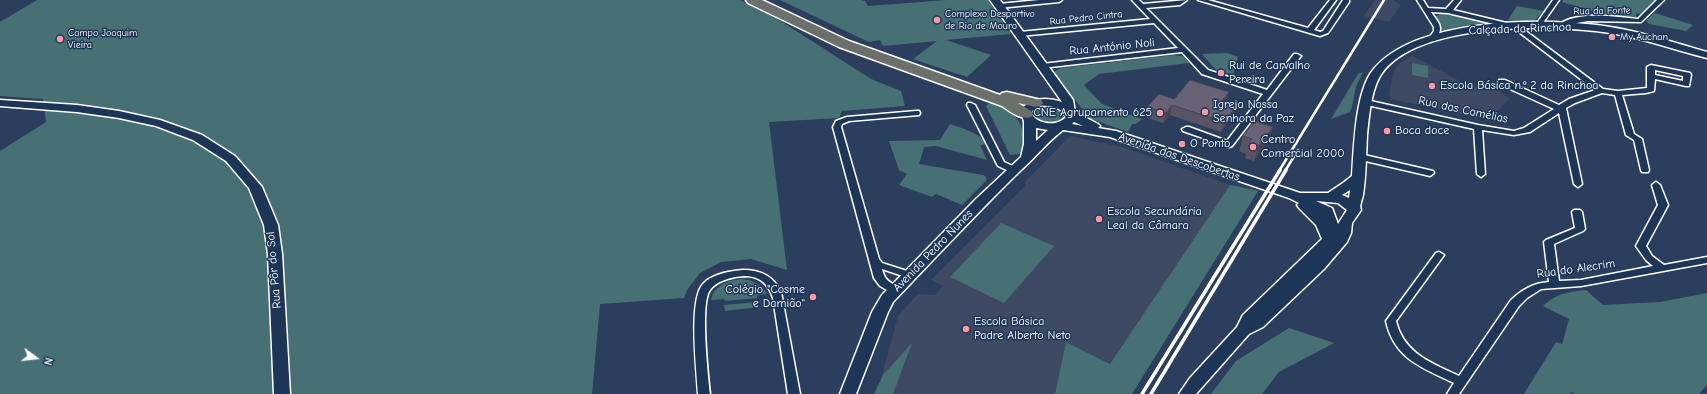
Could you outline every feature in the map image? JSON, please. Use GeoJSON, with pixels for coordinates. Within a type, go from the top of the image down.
{"type":"FeatureCollection","features":[{"type":"Feature","properties":{"kind":"highway"},"geometry":{"type":"LineString","coordinates":[[752,0],[844,44],[1007,103],[1028,117]]}},
{"type":"Feature","properties":{"kind":"highway"},"geometry":{"type":"LineString","coordinates":[[765,0],[846,38],[892,56],[1016,99],[1040,103]]}},
{"type":"Feature","properties":{"kind":"street"},"geometry":{"type":"LineString","coordinates":[[997,3],[1059,0]]}},
{"type":"Feature","properties":{"kind":"street"},"geometry":{"type":"LineString","coordinates":[[1135,0],[1205,72],[1267,93]]}},
{"type":"Feature","properties":{"kind":"street"},"geometry":{"type":"LineString","coordinates":[[1142,6],[1180,3],[1184,0]]}},
{"type":"Feature","properties":{"kind":"street"},"geometry":{"type":"LineString","coordinates":[[1201,0],[1320,34],[1326,32],[1346,0]]}},
{"type":"Feature","properties":{"kind":"street"},"geometry":{"type":"LineString","coordinates":[[1310,31],[1332,0]]}},
{"type":"Feature","properties":{"kind":"street"},"geometry":{"type":"LineString","coordinates":[[1420,0],[1437,27],[1438,31],[1433,38]]}},
{"type":"Feature","properties":{"kind":"street"},"geometry":{"type":"LineString","coordinates":[[1448,11],[1458,0]]}},
{"type":"Feature","properties":{"kind":"street"},"geometry":{"type":"LineString","coordinates":[[1538,26],[1556,0]]}},
{"type":"Feature","properties":{"kind":"street","name":"Rua da Fonte"},"geometry":{"type":"LineString","coordinates":[[1561,26],[1567,22],[1581,20],[1639,21],[1660,0]]}},
{"type":"Feature","properties":{"kind":"street"},"geometry":{"type":"LineString","coordinates":[[997,3],[1067,100],[1070,112]]}},
{"type":"Feature","properties":{"kind":"street"},"geometry":{"type":"LineString","coordinates":[[1427,10],[1448,11],[1517,27],[1601,91]]}},
{"type":"Feature","properties":{"kind":"street","name":"Rua Pedro Cintra"},"geometry":{"type":"LineString","coordinates":[[1020,34],[1155,21]]}},
{"type":"Feature","properties":{"kind":"street","name":"Calçada da Rinchoa"},"geometry":{"type":"LineString","coordinates":[[1244,330],[1258,323],[1319,266],[1340,242],[1344,234],[1345,223],[1356,196],[1366,102],[1374,78],[1382,65],[1407,48],[1433,38],[1468,30],[1561,26],[1611,31],[1707,55]]}},
{"type":"Feature","properties":{"kind":"street","name":"Rua António Noli"},"geometry":{"type":"LineString","coordinates":[[1042,66],[1184,50]]}},
{"type":"Feature","properties":{"kind":"street"},"geometry":{"type":"LineString","coordinates":[[1186,129],[1229,144],[1297,56]]}},
{"type":"Feature","properties":{"kind":"street","name":"Rua das Camélias"},"geometry":{"type":"LineString","coordinates":[[1366,102],[1478,127],[1509,132],[1523,131],[1561,107],[1601,91],[1618,93],[1646,91],[1651,89],[1651,76]]}},
{"type":"Feature","properties":{"kind":"street"},"geometry":{"type":"LineString","coordinates":[[1502,82],[1561,107],[1578,184]]}},
{"type":"Feature","properties":{"kind":"street"},"geometry":{"type":"LineString","coordinates":[[1027,157],[1031,135],[1028,108],[1053,97],[1057,87]]}},
{"type":"Feature","properties":{"kind":"street"},"geometry":{"type":"LineString","coordinates":[[1618,93],[1630,135],[1638,139],[1645,170]]}},
{"type":"Feature","properties":{"kind":"street","name":"Rua Pôr do Sol"},"geometry":{"type":"LineString","coordinates":[[0,103],[104,111],[129,115],[164,124],[198,138],[216,149],[233,162],[247,176],[261,198],[271,225],[275,262],[282,394]]}},
{"type":"Feature","properties":{"kind":"street"},"geometry":{"type":"LineString","coordinates":[[1040,103],[1058,104],[1091,126],[1112,134]]}},
{"type":"Feature","properties":{"kind":"street"},"geometry":{"type":"LineString","coordinates":[[971,105],[1001,164],[1014,170]]}},
{"type":"Feature","properties":{"kind":"street","name":"Avenida Pedro Nunes"},"geometry":{"type":"LineString","coordinates":[[848,394],[880,312],[894,290],[1046,137],[1070,121],[1070,112]]}},
{"type":"Feature","properties":{"kind":"street"},"geometry":{"type":"LineString","coordinates":[[894,290],[881,282],[843,152],[838,125],[848,119],[916,113]]}},
{"type":"Feature","properties":{"kind":"street","name":"Avenida das Descobertas"},"geometry":{"type":"LineString","coordinates":[[1028,117],[1044,126],[1061,126],[1112,134],[1288,193],[1327,204],[1340,216],[1351,211]]}},
{"type":"Feature","properties":{"kind":"street"},"geometry":{"type":"LineString","coordinates":[[1478,127],[1480,174]]}},
{"type":"Feature","properties":{"kind":"street"},"geometry":{"type":"LineString","coordinates":[[1360,157],[1430,173]]}},
{"type":"Feature","properties":{"kind":"street"},"geometry":{"type":"LineString","coordinates":[[1187,394],[1211,364],[1244,330],[1248,319],[1329,239],[1333,228],[1327,204],[1357,178]]}},
{"type":"Feature","properties":{"kind":"street"},"geometry":{"type":"LineString","coordinates":[[1656,185],[1663,205],[1641,246],[1649,258],[1662,268]]}},
{"type":"Feature","properties":{"kind":"street"},"geometry":{"type":"LineString","coordinates":[[1288,193],[1316,215],[1325,227],[1329,239]]}},
{"type":"Feature","properties":{"kind":"street"},"geometry":{"type":"LineString","coordinates":[[1554,285],[1549,242],[1580,229],[1577,212]]}},
{"type":"Feature","properties":{"kind":"street"},"geometry":{"type":"LineString","coordinates":[[1439,255],[1391,321],[1394,336],[1402,347],[1417,359],[1462,382]]}},
{"type":"Feature","properties":{"kind":"street"},"geometry":{"type":"LineString","coordinates":[[874,260],[879,265],[909,275]]}},
{"type":"Feature","properties":{"kind":"street","name":"Rua do Alecrim"},"geometry":{"type":"LineString","coordinates":[[1453,394],[1515,303],[1533,288],[1581,282],[1707,260]]}},
{"type":"Feature","properties":{"kind":"street"},"geometry":{"type":"LineString","coordinates":[[704,394],[700,304],[705,289],[716,280],[731,274],[747,273],[763,276],[774,285],[778,298],[794,394]]}},
{"type":"Feature","properties":{"kind":"shaded area"},"geometry":{"type":"Polygon","coordinates":[[[1375,0],[1394,0],[1401,5],[1389,22],[1364,16],[1375,0]]]}},
{"type":"Feature","properties":{"kind":"shaded area","name":"Escola Básica n.º 2 da Rinchoa"},"geometry":{"type":"Polygon","coordinates":[[[1412,56],[1466,84],[1499,90],[1510,99],[1494,114],[1484,114],[1479,118],[1391,99],[1389,94],[1395,69],[1399,64],[1412,56]]]}},
{"type":"Feature","properties":{"kind":"shaded area","name":"Escola Secundária Leal da Câmara"},"geometry":{"type":"Polygon","coordinates":[[[1070,136],[1122,147],[1230,185],[1110,364],[1066,342],[1055,394],[877,394],[898,316],[918,294],[935,295],[943,286],[931,280],[1025,186],[1025,182],[1070,136]]]}},
{"type":"Feature","properties":{"kind":"green space"},"geometry":{"type":"Polygon","coordinates":[[[37,0],[740,0],[776,18],[871,79],[901,91],[905,106],[842,111],[839,118],[769,122],[787,270],[751,259],[721,262],[700,273],[687,290],[684,298],[600,304],[592,394],[0,394],[0,151],[46,122],[43,99],[0,96],[0,22],[37,0]]]}},
{"type":"Feature","properties":{"kind":"green space"},"geometry":{"type":"Polygon","coordinates":[[[780,0],[861,0],[865,1],[868,6],[947,0],[988,0],[1011,34],[946,40],[991,55],[967,77],[913,59],[937,41],[883,46],[880,40],[869,42],[780,0]]]}},
{"type":"Feature","properties":{"kind":"green space"},"geometry":{"type":"Polygon","coordinates":[[[1563,0],[1655,0],[1641,14],[1636,13],[1636,18],[1599,15],[1587,9],[1562,2],[1563,0]]]}},
{"type":"Feature","properties":{"kind":"green space"},"geometry":{"type":"Polygon","coordinates":[[[1517,6],[1544,11],[1532,23],[1508,20],[1517,6]]]}},
{"type":"Feature","properties":{"kind":"green space"},"geometry":{"type":"Polygon","coordinates":[[[1447,12],[1495,23],[1494,25],[1476,24],[1452,28],[1452,30],[1441,32],[1434,18],[1441,13],[1447,12]]]}},
{"type":"Feature","properties":{"kind":"green space"},"geometry":{"type":"Polygon","coordinates":[[[1655,13],[1693,25],[1686,31],[1649,24],[1646,20],[1655,13]]]}},
{"type":"Feature","properties":{"kind":"green space"},"geometry":{"type":"Polygon","coordinates":[[[1227,53],[1238,57],[1233,75],[1216,70],[1202,54],[1227,53]]]}},
{"type":"Feature","properties":{"kind":"green space"},"geometry":{"type":"Polygon","coordinates":[[[1173,55],[1183,56],[1189,63],[1099,74],[1084,85],[1102,104],[1142,119],[1136,124],[1132,124],[1128,132],[1089,118],[1054,72],[1061,68],[1173,55]]]}},
{"type":"Feature","properties":{"kind":"green space"},"geometry":{"type":"Polygon","coordinates":[[[1412,63],[1428,66],[1428,78],[1412,75],[1412,63]]]}},
{"type":"Feature","properties":{"kind":"green space"},"geometry":{"type":"Polygon","coordinates":[[[1363,72],[1356,86],[1350,112],[1331,119],[1358,74],[1363,72]]]}},
{"type":"Feature","properties":{"kind":"green space"},"geometry":{"type":"Polygon","coordinates":[[[991,102],[1009,111],[1021,125],[1023,132],[1023,143],[1019,154],[1010,155],[986,106],[991,102]]]}},
{"type":"Feature","properties":{"kind":"green space"},"geometry":{"type":"Polygon","coordinates":[[[1042,106],[1057,108],[1066,115],[1066,118],[1052,123],[1042,123],[1038,121],[1033,113],[1037,108],[1042,106]]]}},
{"type":"Feature","properties":{"kind":"green space"},"geometry":{"type":"Polygon","coordinates":[[[950,124],[970,131],[984,140],[987,144],[980,145],[987,160],[936,146],[924,147],[919,164],[983,175],[986,177],[986,181],[962,205],[936,194],[932,197],[899,185],[907,174],[899,170],[889,141],[940,140],[950,124]]]}},
{"type":"Feature","properties":{"kind":"green space"},"geometry":{"type":"Polygon","coordinates":[[[1230,185],[1258,191],[1132,394],[1055,394],[1066,342],[1110,364],[1230,185]]]}},
{"type":"Feature","properties":{"kind":"green space"},"geometry":{"type":"Polygon","coordinates":[[[1001,223],[1054,246],[1004,303],[950,277],[1001,223]]]}},
{"type":"Feature","properties":{"kind":"green space"},"geometry":{"type":"Polygon","coordinates":[[[743,279],[757,284],[763,288],[767,294],[757,295],[757,298],[725,301],[724,299],[711,300],[715,291],[723,284],[743,279]]]}},
{"type":"Feature","properties":{"kind":"green space"},"geometry":{"type":"Polygon","coordinates":[[[1586,290],[1603,305],[1660,302],[1707,293],[1707,385],[1699,394],[1575,394],[1571,392],[1570,394],[1524,394],[1556,342],[1562,344],[1569,319],[1543,306],[1553,298],[1563,294],[1586,290]]]}},
{"type":"Feature","properties":{"kind":"green space"},"geometry":{"type":"Polygon","coordinates":[[[758,302],[758,307],[725,311],[724,305],[758,302]]]}},
{"type":"Feature","properties":{"kind":"green space"},"geometry":{"type":"Polygon","coordinates":[[[1289,328],[1334,343],[1279,372],[1262,394],[1211,394],[1236,361],[1289,328]]]}},
{"type":"Feature","properties":{"kind":"green space"},"geometry":{"type":"Polygon","coordinates":[[[912,343],[893,394],[874,394],[883,375],[912,343]]]}},
{"type":"Feature","properties":{"kind":"building"},"geometry":{"type":"Polygon","coordinates":[[[1190,80],[1229,92],[1222,101],[1237,105],[1224,122],[1172,105],[1166,113],[1147,107],[1159,94],[1174,99],[1190,80]]]}},
{"type":"Feature","properties":{"kind":"building"},"geometry":{"type":"Polygon","coordinates":[[[1255,121],[1273,127],[1259,146],[1249,143],[1252,139],[1243,136],[1255,121]]]}},
{"type":"Feature","properties":{"kind":"railway"},"geometry":{"type":"LineString","coordinates":[[1279,171],[1384,0]]}},
{"type":"Feature","properties":{"kind":"railway"},"geometry":{"type":"LineString","coordinates":[[1285,171],[1298,150]]}},
{"type":"Feature","properties":{"kind":"railway"},"geometry":{"type":"LineString","coordinates":[[1142,394],[1280,170]]}},
{"type":"Feature","properties":{"kind":"railway"},"geometry":{"type":"LineString","coordinates":[[1151,394],[1286,170]]}},
{"type":"Feature","properties":{"kind":"place","name":"Complexo Desportivo de Rio de Mouro"},"geometry":{"type":"Point","coordinates":[937,20]}},
{"type":"Feature","properties":{"kind":"place","name":"My Auchan"},"geometry":{"type":"Point","coordinates":[1612,37]}},
{"type":"Feature","properties":{"kind":"place","name":"Campo Joaquim Vieira"},"geometry":{"type":"Point","coordinates":[60,39]}},
{"type":"Feature","properties":{"kind":"place","name":"Rui de Carvalho Pereira"},"geometry":{"type":"Point","coordinates":[1221,73]}},
{"type":"Feature","properties":{"kind":"place","name":"Escola Básica n.º 2 da Rinchoa"},"geometry":{"type":"Point","coordinates":[1432,86]}},
{"type":"Feature","properties":{"kind":"place","name":"Igreja Nossa Senhora da Paz"},"geometry":{"type":"Point","coordinates":[1205,112]}},
{"type":"Feature","properties":{"kind":"place","name":"CNE Agrupamento 625"},"geometry":{"type":"Point","coordinates":[1160,113]}},
{"type":"Feature","properties":{"kind":"place","name":"Boca doce"},"geometry":{"type":"Point","coordinates":[1387,131]}},
{"type":"Feature","properties":{"kind":"place","name":"O Ponto"},"geometry":{"type":"Point","coordinates":[1182,144]}},
{"type":"Feature","properties":{"kind":"place","name":"Centro Comercial 2000"},"geometry":{"type":"Point","coordinates":[1253,147]}},
{"type":"Feature","properties":{"kind":"place","name":"Escola Secundária Leal da Câmara"},"geometry":{"type":"Point","coordinates":[1099,219]}},
{"type":"Feature","properties":{"kind":"place","name":"Colégio \"Cosme e Damião\""},"geometry":{"type":"Point","coordinates":[813,297]}},
{"type":"Feature","properties":{"kind":"place","name":"Escola Básica Padre Alberto Neto"},"geometry":{"type":"Point","coordinates":[966,329]}}]}
